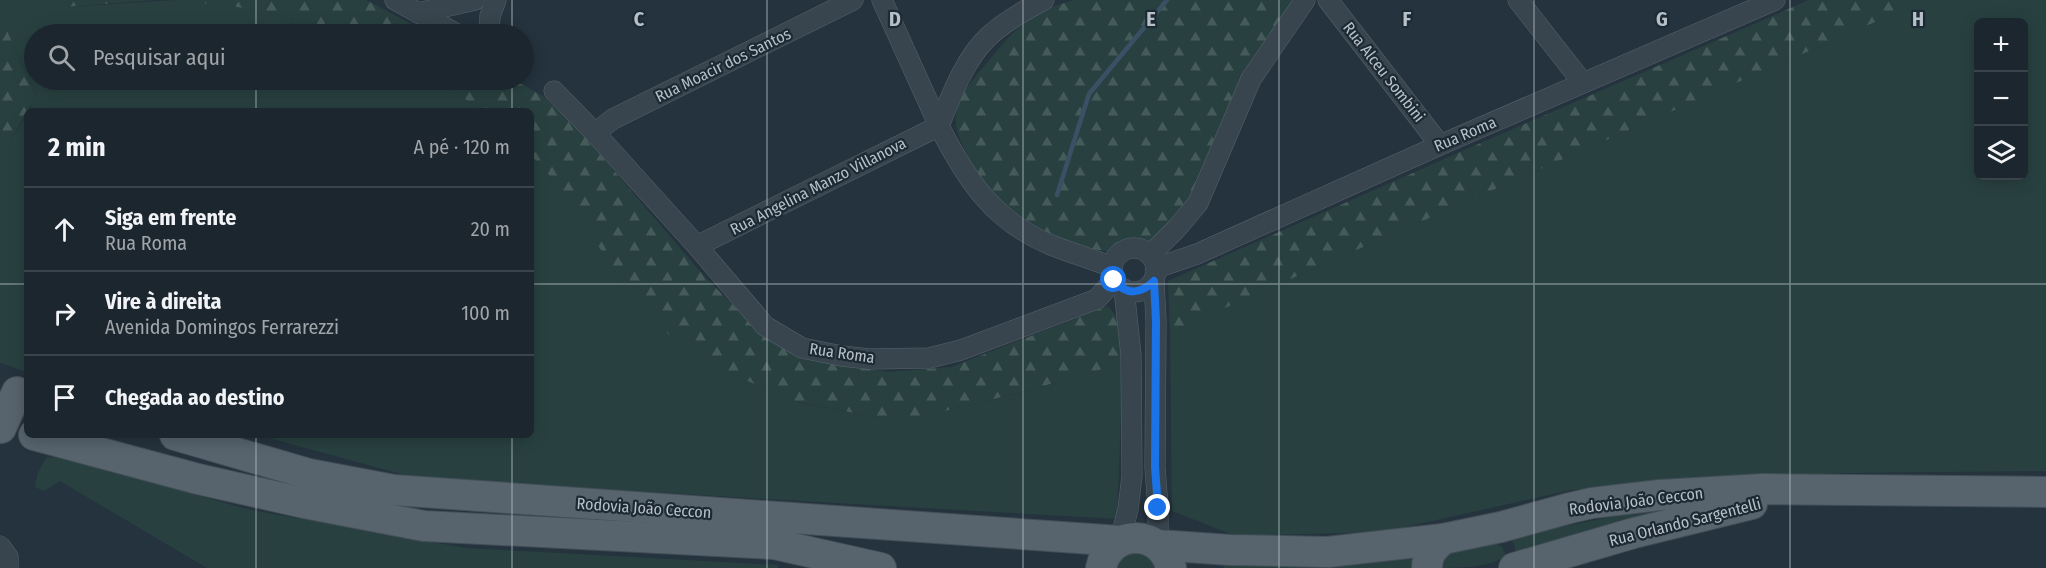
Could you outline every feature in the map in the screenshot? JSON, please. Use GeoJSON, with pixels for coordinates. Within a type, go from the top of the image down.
{"type":"FeatureCollection","features":[{"type":"Feature","properties":{"kind":"main road"},"geometry":{"type":"LineString","coordinates":[[9,430],[15,390]]}},
{"type":"Feature","properties":{"kind":"main road","name":"Rodovia João Ceccon"},"geometry":{"type":"LineString","coordinates":[[45,438],[198,479],[304,503],[424,526],[774,544],[881,568]]}},
{"type":"Feature","properties":{"kind":"main road","name":"Rodovia João Ceccon"},"geometry":{"type":"LineString","coordinates":[[185,438],[309,474],[394,490],[1120,541],[1140,538],[1150,540],[1165,556],[1230,550],[1329,552],[1443,539],[1501,527],[1570,508],[1660,495],[1763,489],[2046,492]]}},
{"type":"Feature","properties":{"kind":"main road","name":"Rua Orlando Sargentelli"},"geometry":{"type":"LineString","coordinates":[[1514,568],[1634,533],[1740,506],[1859,489]]}},
{"type":"Feature","properties":{"kind":"main road"},"geometry":{"type":"LineString","coordinates":[[388,519],[394,490]]}},
{"type":"Feature","properties":{"kind":"main road"},"geometry":{"type":"LineString","coordinates":[[1501,527],[1510,546],[1512,557],[1508,568]]}},
{"type":"Feature","properties":{"kind":"main road"},"geometry":{"type":"LineString","coordinates":[[1427,568],[1431,550],[1443,539]]}},
{"type":"Feature","properties":{"kind":"main road"},"geometry":{"type":"LineString","coordinates":[[1101,568],[1105,555],[1120,541]]}},
{"type":"Feature","properties":{"kind":"street"},"geometry":{"type":"LineString","coordinates":[[395,0],[438,24]]}},
{"type":"Feature","properties":{"kind":"street"},"geometry":{"type":"LineString","coordinates":[[418,13],[475,0]]}},
{"type":"Feature","properties":{"kind":"street"},"geometry":{"type":"LineString","coordinates":[[490,24],[496,0]]}},
{"type":"Feature","properties":{"kind":"street","name":"Rua Moacir dos Santos"},"geometry":{"type":"LineString","coordinates":[[595,133],[613,119],[853,0]]}},
{"type":"Feature","properties":{"kind":"street"},"geometry":{"type":"LineString","coordinates":[[882,0],[939,126],[957,161],[975,188],[997,212],[1022,230],[1050,245],[1087,257],[1117,279],[1131,355],[1132,476],[1128,509],[1120,541]]}},
{"type":"Feature","properties":{"kind":"street"},"geometry":{"type":"LineString","coordinates":[[939,126],[967,66],[988,36],[1018,14],[1044,0]]}},
{"type":"Feature","properties":{"kind":"street"},"geometry":{"type":"LineString","coordinates":[[1165,556],[1155,467],[1156,321],[1153,268],[1177,228],[1198,203],[1251,79],[1305,0]]}},
{"type":"Feature","properties":{"kind":"street","name":"Rua Alceu Sombini"},"geometry":{"type":"LineString","coordinates":[[1328,0],[1440,145]]}},
{"type":"Feature","properties":{"kind":"street"},"geometry":{"type":"LineString","coordinates":[[1518,0],[1583,83]]}},
{"type":"Feature","properties":{"kind":"street","name":"Rua Roma"},"geometry":{"type":"LineString","coordinates":[[1117,279],[1139,291],[1153,268],[1197,254],[1583,83],[1742,6],[1775,0]]}},
{"type":"Feature","properties":{"kind":"street","name":"Rua Roma"},"geometry":{"type":"LineString","coordinates":[[554,91],[697,246],[765,326],[802,348],[869,359],[928,357],[962,350],[1097,299],[1117,279],[1118,255],[1131,249],[1138,249],[1153,268]]}},
{"type":"Feature","properties":{"kind":"street","name":"Rua Angelina Manzo Villanova"},"geometry":{"type":"LineString","coordinates":[[697,246],[939,126]]}},
{"type":"Feature","properties":{"kind":"street"},"geometry":{"type":"LineString","coordinates":[[0,546],[8,557],[8,568]]}},
{"type":"Feature","properties":{"kind":"green space"},"geometry":{"type":"Polygon","coordinates":[[[0,0],[36,0],[63,7],[176,0],[253,9],[312,24],[24,24],[24,68],[0,15],[0,0]]]}},
{"type":"Feature","properties":{"kind":"green space"},"geometry":{"type":"Polygon","coordinates":[[[36,0],[155,0],[63,7],[36,0]]]}},
{"type":"Feature","properties":{"kind":"green space"},"geometry":{"type":"Polygon","coordinates":[[[176,0],[366,0],[411,24],[312,24],[253,9],[176,0]]]}},
{"type":"Feature","properties":{"kind":"green space"},"geometry":{"type":"Polygon","coordinates":[[[1075,0],[1295,0],[1191,200],[1161,234],[1152,241],[1131,250],[1109,252],[1081,246],[1041,229],[1025,219],[996,196],[984,182],[961,142],[957,129],[958,107],[965,91],[1018,28],[1037,14],[1075,0]]]}},
{"type":"Feature","properties":{"kind":"green space"},"geometry":{"type":"Polygon","coordinates":[[[1809,0],[1925,0],[1170,332],[1168,281],[1809,0]]]}},
{"type":"Feature","properties":{"kind":"green space"},"geometry":{"type":"Polygon","coordinates":[[[1925,0],[2046,0],[2046,471],[1843,473],[1571,490],[1383,532],[1236,536],[1172,511],[1170,332],[1925,0]]]}},
{"type":"Feature","properties":{"kind":"green space"},"geometry":{"type":"Polygon","coordinates":[[[0,15],[24,68],[24,90],[34,90],[37,97],[29,108],[24,108],[24,117],[11,141],[0,146],[0,15]]]}},
{"type":"Feature","properties":{"kind":"green space"},"geometry":{"type":"Polygon","coordinates":[[[34,90],[450,90],[479,108],[31,108],[37,96],[34,90]]]}},
{"type":"Feature","properties":{"kind":"green space"},"geometry":{"type":"Polygon","coordinates":[[[450,90],[532,90],[543,96],[581,132],[703,275],[760,332],[799,358],[889,372],[951,367],[1108,306],[1120,321],[1123,363],[1026,391],[900,422],[793,401],[729,373],[671,337],[623,283],[557,184],[534,158],[534,108],[479,108],[450,90]]]}},
{"type":"Feature","properties":{"kind":"green space"},"geometry":{"type":"Polygon","coordinates":[[[24,119],[24,371],[0,363],[0,146],[11,141],[24,119]]]}},
{"type":"Feature","properties":{"kind":"green space"},"geometry":{"type":"Polygon","coordinates":[[[534,158],[557,184],[623,283],[671,336],[729,373],[796,402],[900,422],[1023,392],[1123,363],[1117,519],[419,479],[269,438],[534,438],[534,158]]]}},
{"type":"Feature","properties":{"kind":"green space"},"geometry":{"type":"Polygon","coordinates":[[[47,457],[73,459],[246,509],[466,548],[778,565],[778,568],[207,568],[60,481],[44,491],[35,487],[38,472],[47,457]]]}},
{"type":"Feature","properties":{"kind":"green space"},"geometry":{"type":"Polygon","coordinates":[[[1701,508],[1516,558],[1511,537],[1616,516],[1701,508]]]}},
{"type":"Feature","properties":{"kind":"green space"},"geometry":{"type":"Polygon","coordinates":[[[1493,541],[1502,547],[1506,555],[1492,563],[1434,568],[1439,555],[1493,541]]]}},
{"type":"Feature","properties":{"kind":"green space"},"geometry":{"type":"Polygon","coordinates":[[[1421,549],[1416,568],[1224,568],[1223,565],[1362,561],[1421,549]]]}},
{"type":"Feature","properties":{"kind":"green space"},"geometry":{"type":"Polygon","coordinates":[[[1129,552],[1146,552],[1159,568],[1115,568],[1116,564],[1129,552]]]}},
{"type":"Feature","properties":{"kind":"waterway"},"geometry":{"type":"LineString","coordinates":[[1057,195],[1089,94],[1167,0]]}},
{"type":"Feature","properties":{"kind":"route"},"geometry":{"type":"LineString","coordinates":[[1114,280],[1118,286],[1134,292],[1144,289],[1154,281],[1155,467],[1158,508]]}}]}
